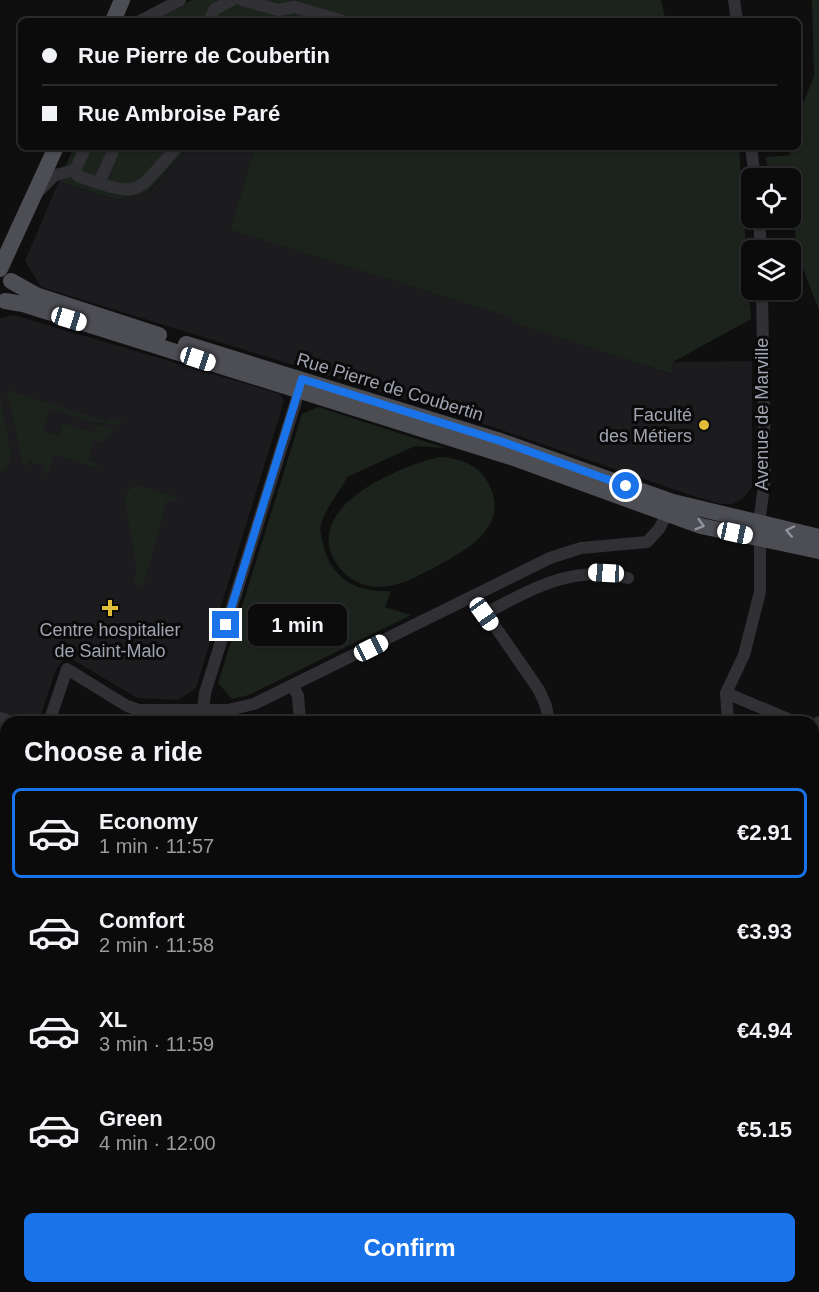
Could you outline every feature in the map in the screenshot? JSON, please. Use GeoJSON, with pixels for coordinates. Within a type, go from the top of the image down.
{"type":"FeatureCollection","features":[{"type":"Feature","properties":{"kind":"main road"},"geometry":{"type":"LineString","coordinates":[[114,18],[122,0]]}},
{"type":"Feature","properties":{"kind":"main road"},"geometry":{"type":"LineString","coordinates":[[3,303],[11,292],[4,273],[33,197],[55,150]]}},
{"type":"Feature","properties":{"kind":"main road","name":"Rue Pierre de Coubertin"},"geometry":{"type":"LineString","coordinates":[[4,273],[36,295],[511,457],[667,514],[701,525],[760,532]]}},
{"type":"Feature","properties":{"kind":"main road","name":"Rue Pierre de Coubertin"},"geometry":{"type":"LineString","coordinates":[[3,303],[35,308],[500,441],[760,532]]}},
{"type":"Feature","properties":{"kind":"main road"},"geometry":{"type":"LineString","coordinates":[[760,532],[819,537]]}},
{"type":"Feature","properties":{"kind":"main road"},"geometry":{"type":"LineString","coordinates":[[760,532],[819,551]]}},
{"type":"Feature","properties":{"kind":"street"},"geometry":{"type":"LineString","coordinates":[[146,18],[180,0]]}},
{"type":"Feature","properties":{"kind":"street"},"geometry":{"type":"LineString","coordinates":[[210,18],[215,9],[232,0]]}},
{"type":"Feature","properties":{"kind":"street"},"geometry":{"type":"LineString","coordinates":[[242,0],[278,10],[295,7],[333,18]]}},
{"type":"Feature","properties":{"kind":"street"},"geometry":{"type":"LineString","coordinates":[[734,0],[737,18]]}},
{"type":"Feature","properties":{"kind":"street"},"geometry":{"type":"LineString","coordinates":[[75,170],[85,150]]}},
{"type":"Feature","properties":{"kind":"street"},"geometry":{"type":"LineString","coordinates":[[99,183],[114,150]]}},
{"type":"Feature","properties":{"kind":"street"},"geometry":{"type":"LineString","coordinates":[[75,170],[78,176],[122,191],[140,188],[174,150]]}},
{"type":"Feature","properties":{"kind":"street"},"geometry":{"type":"LineString","coordinates":[[751,150],[754,168]]}},
{"type":"Feature","properties":{"kind":"street"},"geometry":{"type":"LineString","coordinates":[[33,197],[55,175],[75,170]]}},
{"type":"Feature","properties":{"kind":"street","name":"Avenue de Marville"},"geometry":{"type":"LineString","coordinates":[[726,693],[744,655],[760,592],[760,532],[765,478],[762,300]]}},
{"type":"Feature","properties":{"kind":"street"},"geometry":{"type":"LineString","coordinates":[[203,711],[205,693],[301,385]]}},
{"type":"Feature","properties":{"kind":"street"},"geometry":{"type":"LineString","coordinates":[[51,716],[67,669],[127,706],[139,716],[242,708],[293,687],[564,552],[582,548],[647,542],[659,529],[667,514]]}},
{"type":"Feature","properties":{"kind":"street"},"geometry":{"type":"LineString","coordinates":[[484,614],[523,593],[571,576],[589,572],[628,578]]}},
{"type":"Feature","properties":{"kind":"street"},"geometry":{"type":"LineString","coordinates":[[474,596],[484,614],[539,690],[548,716]]}},
{"type":"Feature","properties":{"kind":"street"},"geometry":{"type":"LineString","coordinates":[[293,687],[298,696],[300,716]]}},
{"type":"Feature","properties":{"kind":"street"},"geometry":{"type":"LineString","coordinates":[[728,716],[726,693],[781,716]]}},
{"type":"Feature","properties":{"kind":"shaded area"},"geometry":{"type":"Polygon","coordinates":[[[192,0],[661,0],[665,18],[155,18],[192,0]]]}},
{"type":"Feature","properties":{"kind":"shaded area"},"geometry":{"type":"Polygon","coordinates":[[[812,0],[819,0],[819,310],[801,263],[801,240],[796,240],[795,228],[801,228],[801,168],[767,166],[766,157],[790,155],[790,150],[801,150],[801,108],[814,76],[812,0]]]}},
{"type":"Feature","properties":{"kind":"shaded area"},"geometry":{"type":"Polygon","coordinates":[[[73,150],[185,150],[147,193],[117,200],[59,181],[73,150]]]}},
{"type":"Feature","properties":{"kind":"shaded area"},"geometry":{"type":"Polygon","coordinates":[[[185,150],[254,150],[230,230],[513,318],[512,321],[671,374],[673,362],[752,361],[752,487],[743,498],[732,504],[699,498],[481,423],[41,287],[25,261],[59,181],[117,200],[148,193],[185,150]]]}},
{"type":"Feature","properties":{"kind":"shaded area"},"geometry":{"type":"Polygon","coordinates":[[[254,150],[739,150],[741,228],[745,228],[745,240],[741,240],[741,300],[750,300],[751,319],[673,362],[672,374],[512,322],[513,318],[230,230],[254,150]]]}},
{"type":"Feature","properties":{"kind":"shaded area","name":"Centre hospitalier de Saint-Malo"},"geometry":{"type":"Polygon","coordinates":[[[14,315],[280,394],[284,401],[196,688],[178,700],[137,698],[65,655],[55,672],[41,716],[0,716],[0,318],[14,315]]]}},
{"type":"Feature","properties":{"kind":"shaded area"},"geometry":{"type":"Polygon","coordinates":[[[7,390],[109,422],[110,418],[123,422],[120,426],[86,420],[50,408],[43,431],[59,436],[63,423],[94,433],[96,429],[92,428],[99,425],[114,430],[102,442],[93,441],[88,460],[98,464],[97,468],[54,454],[47,475],[43,473],[45,467],[29,461],[26,467],[23,465],[7,390]]]}},
{"type":"Feature","properties":{"kind":"shaded area"},"geometry":{"type":"Polygon","coordinates":[[[0,395],[11,455],[9,464],[0,473],[0,395]]]}},
{"type":"Feature","properties":{"kind":"shaded area"},"geometry":{"type":"Polygon","coordinates":[[[318,407],[445,448],[415,446],[347,477],[326,512],[320,527],[326,555],[338,574],[356,586],[378,591],[391,591],[385,607],[411,615],[249,695],[232,699],[218,683],[302,414],[318,407]]]}},
{"type":"Feature","properties":{"kind":"shaded area"},"geometry":{"type":"Polygon","coordinates":[[[440,457],[473,466],[487,481],[493,497],[494,511],[490,524],[482,535],[459,554],[400,583],[378,587],[360,583],[349,577],[336,563],[329,543],[332,524],[343,507],[360,492],[380,480],[402,469],[440,457]]]}},
{"type":"Feature","properties":{"kind":"shaded area"},"geometry":{"type":"Polygon","coordinates":[[[136,485],[176,497],[177,502],[167,500],[143,587],[133,583],[137,571],[125,501],[128,491],[136,485]]]}},
{"type":"Feature","properties":{"kind":"place","name":"Faculté des Métiers"},"geometry":{"type":"Point","coordinates":[704,425]}},
{"type":"Feature","properties":{"kind":"place","name":"Centre hospitalier de Saint-Malo"},"geometry":{"type":"Point","coordinates":[110,608]}},
{"type":"Feature","properties":{"kind":"route"},"geometry":{"type":"LineString","coordinates":[[226,625],[302,379],[500,441],[626,486]]}}]}
